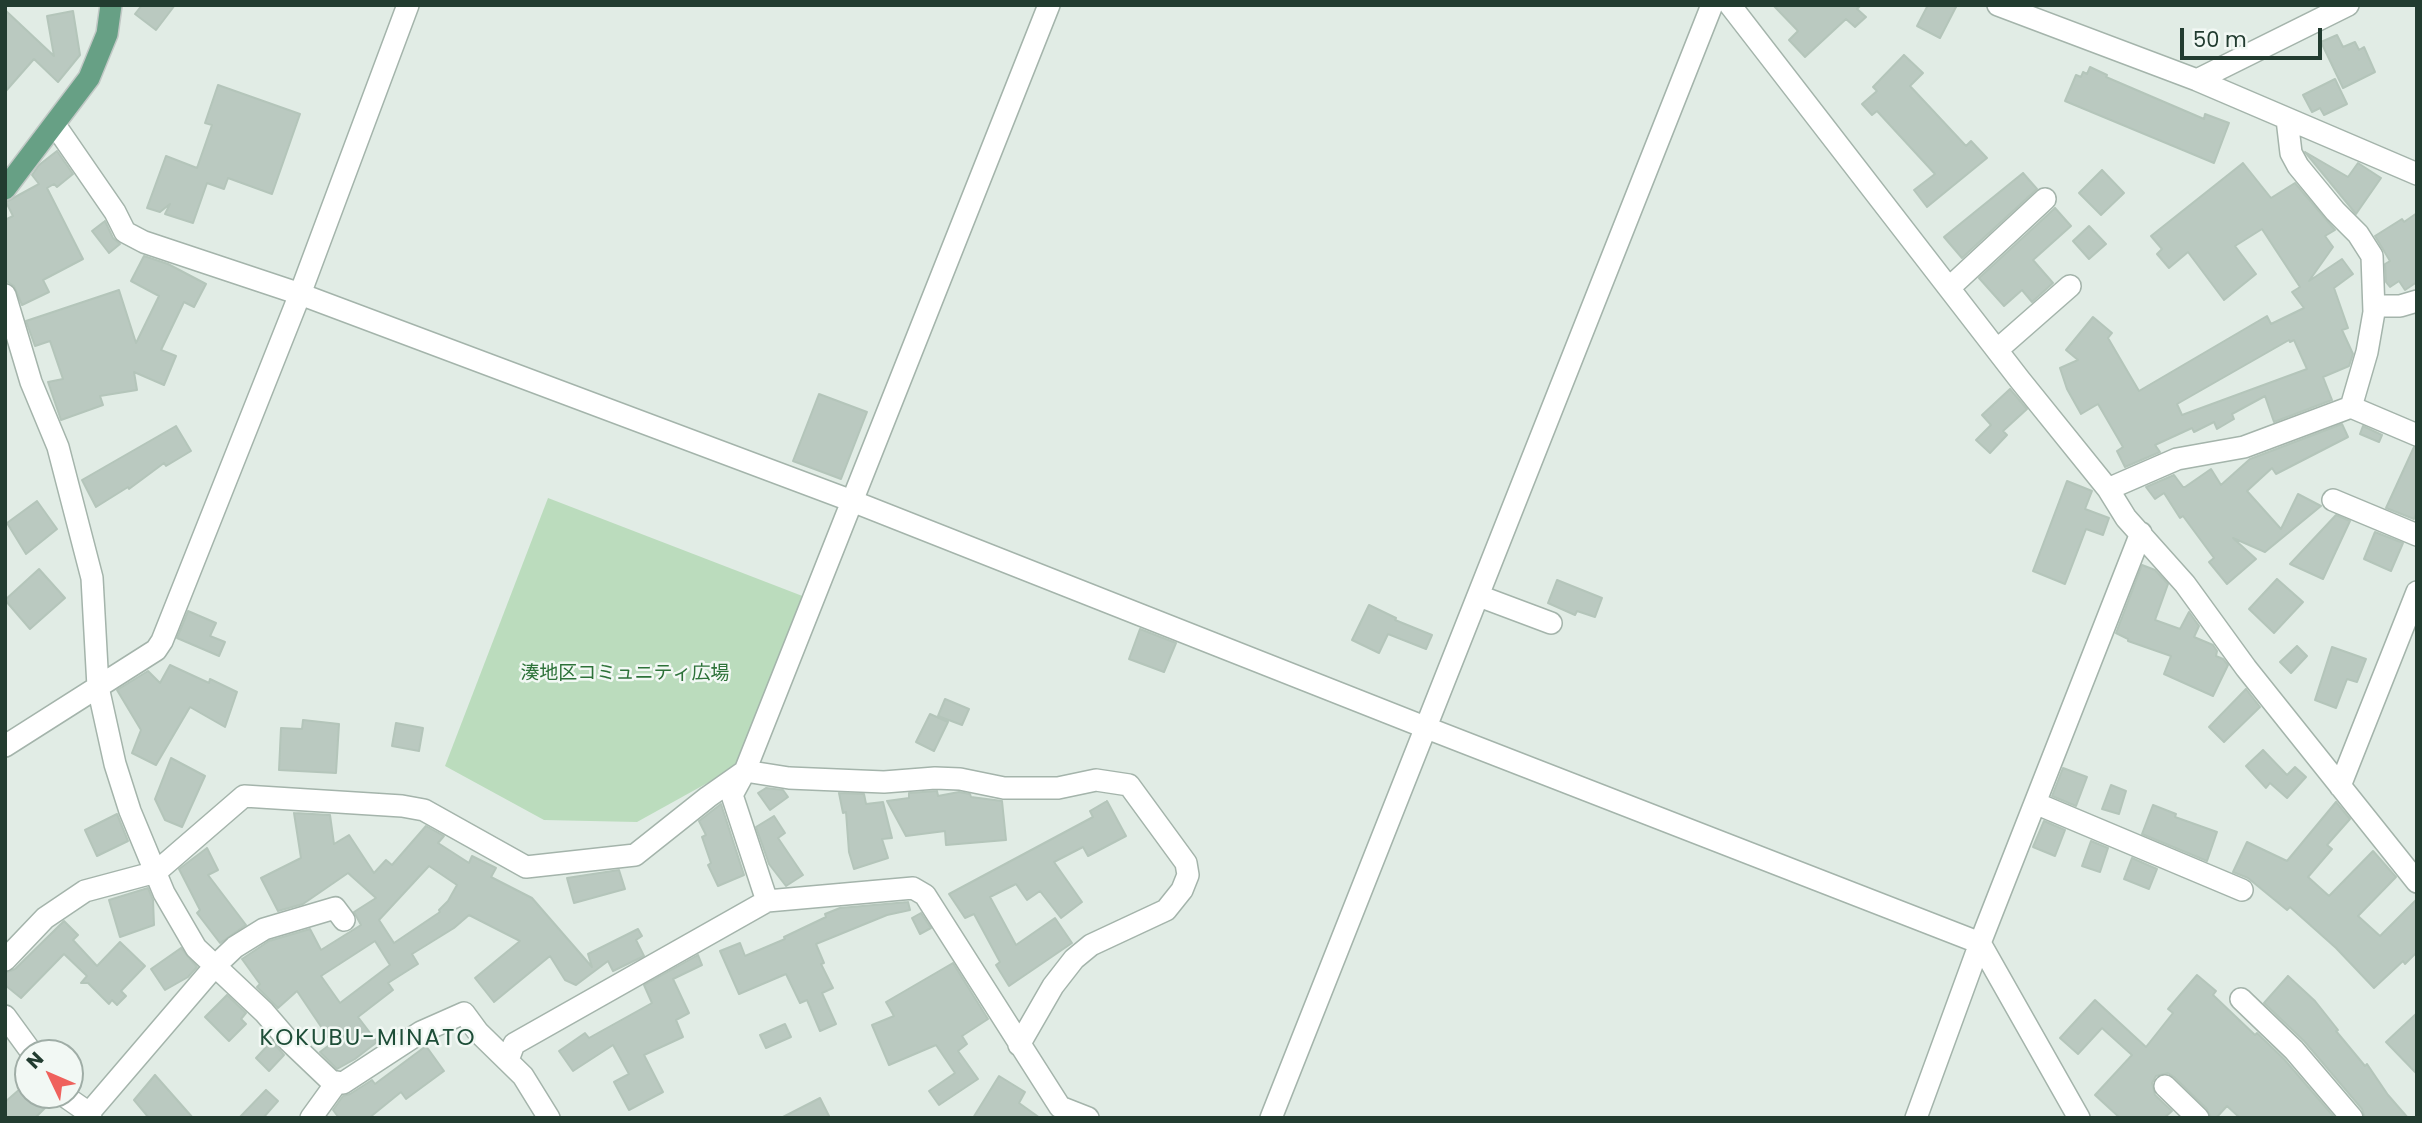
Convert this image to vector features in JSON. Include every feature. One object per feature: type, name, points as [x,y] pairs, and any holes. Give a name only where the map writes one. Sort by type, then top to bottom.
[{"type":"main road","points":[[5,189],[89,78],[107,34],[111,5]]},
{"type":"street","points":[[5,746],[156,650],[162,640],[300,294],[408,5]]},
{"type":"street","points":[[766,901],[732,795],[746,771],[1049,5]]},
{"type":"street","points":[[1271,1118],[1712,5]]},
{"type":"street","points":[[1730,5],[2108,489],[2126,518],[2185,584],[2246,668],[2417,882]]},
{"type":"street","points":[[1998,5],[2197,80],[2417,174]]},
{"type":"street","points":[[2197,80],[2348,5]]},
{"type":"street","points":[[2287,119],[2291,153],[2298,166],[2369,249],[2374,265],[2374,306],[2367,352],[2351,407]]},
{"type":"street","points":[[55,125],[115,212],[125,232],[174,252],[300,294],[852,501],[1980,943],[2079,1118]]},
{"type":"street","points":[[1949,288],[2045,199]]},
{"type":"street","points":[[1997,350],[2070,286]]},
{"type":"street","points":[[5,295],[31,382],[58,447],[92,579],[98,687],[115,764],[130,811],[164,893],[196,948],[264,1012],[332,1082],[343,1083],[421,1032],[464,1013],[478,1032],[523,1076],[549,1118]]},
{"type":"street","points":[[2374,306],[2400,306],[2417,302]]},
{"type":"street","points":[[2108,489],[2177,459],[2244,447],[2351,407],[2417,435]]},
{"type":"street","points":[[2333,500],[2417,535]]},
{"type":"street","points":[[1916,1118],[1980,943],[2141,533]]},
{"type":"street","points":[[2340,786],[2408,638],[2417,592]]},
{"type":"street","points":[[1479,596],[1551,623]]},
{"type":"street","points":[[5,960],[46,918],[85,891],[156,872],[244,796],[402,806],[424,810],[526,867],[635,855],[708,797],[746,771],[789,778],[884,782],[960,779],[1003,788],[1058,788],[1096,780],[1129,785],[1186,863],[1188,875],[1166,910],[1091,945],[1074,959],[1053,986],[1019,1045]]},
{"type":"street","points":[[2035,803],[2242,890]]},
{"type":"street","points":[[508,1060],[514,1044],[766,901],[913,888],[925,895],[1060,1107],[1088,1118]]},
{"type":"street","points":[[90,1115],[215,966],[235,947],[264,929],[335,908],[344,920]]},
{"type":"street","points":[[2241,999],[2294,1050],[2352,1118]]},
{"type":"street","points":[[5,1016],[22,1039]]},
{"type":"street","points":[[311,1118],[337,1082]]},
{"type":"street","points":[[2165,1086],[2197,1118]]},
{"type":"green space","name":"湊地区コミュニティ広場","points":[[548,498],[805,597],[738,766],[637,822],[544,820],[445,766]]},
{"type":"building","points":[[142,5],[175,5],[156,30],[135,14]]},
{"type":"building","points":[[1773,5],[1861,5],[1857,9],[1866,17],[1855,27],[1846,19],[1805,57],[1789,40],[1798,31]]},
{"type":"building","points":[[1928,5],[1957,5],[1940,38],[1917,26]]},
{"type":"building","points":[[5,10],[54,56],[47,16],[73,11],[80,55],[58,82],[34,59],[5,92]]},
{"type":"building","points":[[2337,35],[2343,47],[2355,42],[2359,50],[2364,47],[2375,72],[2343,88],[2321,42]]},
{"type":"building","points":[[1904,55],[1923,73],[1910,86],[1966,146],[1971,141],[1987,158],[1927,207],[1914,190],[1935,174],[1877,111],[1872,115],[1862,104],[1877,91],[1873,87]]},
{"type":"building","points":[[2090,67],[2107,75],[2106,77],[2204,119],[2205,114],[2229,123],[2214,163],[2065,101],[2076,75],[2081,77],[2083,72],[2087,74]]},
{"type":"building","points":[[2335,79],[2347,104],[2324,115],[2320,108],[2312,112],[2303,95]]},
{"type":"building","points":[[218,85],[300,114],[272,194],[228,178],[224,189],[207,183],[193,223],[165,214],[170,204],[160,212],[147,208],[166,156],[197,168],[212,125],[205,123]]},
{"type":"building","points":[[57,151],[73,174],[57,187],[54,184],[47,188],[83,259],[43,280],[49,292],[22,305],[14,286],[5,280],[5,220],[13,216],[6,202],[39,184],[32,175],[39,165]]},
{"type":"building","points":[[2305,152],[2348,177],[2358,163],[2381,178],[2356,214]]},
{"type":"building","points":[[2243,163],[2271,198],[2295,183],[2335,230],[2325,236],[2333,247],[2309,281],[2342,259],[2353,274],[2334,288],[2348,328],[2342,330],[2353,354],[2349,366],[2323,377],[2332,400],[2274,422],[2265,396],[2232,414],[2234,419],[2217,429],[2214,422],[2194,432],[2192,428],[2155,445],[2160,452],[2125,467],[2117,451],[2123,447],[2098,404],[2081,414],[2067,389],[2060,368],[2078,360],[2066,350],[2093,317],[2112,333],[2108,338],[2139,391],[2267,316],[2271,324],[2304,308],[2292,292],[2300,287],[2262,229],[2235,246],[2256,274],[2224,300],[2188,252],[2169,268],[2157,254],[2162,249],[2151,236]],"holes":[[[2289,340],[2294,340],[2307,369],[2182,415],[2177,404]]]},
{"type":"building","points":[[2102,170],[2124,193],[2101,215],[2079,193]]},
{"type":"building","points":[[2023,173],[2037,189],[1962,258],[1944,237]]},
{"type":"building","points":[[2055,208],[2071,226],[2033,260],[2053,283],[2032,302],[2022,290],[2004,306],[1979,278]]},
{"type":"building","points":[[2417,213],[2417,282],[2405,290],[2399,281],[2390,287],[2386,282],[2385,264],[2390,261],[2375,236]]},
{"type":"building","points":[[105,221],[113,238],[120,244],[109,253],[92,231]]},
{"type":"building","points":[[2089,226],[2106,244],[2089,259],[2073,241]]},
{"type":"building","points":[[144,256],[168,264],[206,284],[194,307],[184,302],[161,350],[176,356],[164,385],[134,372],[137,390],[100,396],[103,405],[61,420],[48,382],[63,379],[50,341],[35,346],[26,321],[119,290],[136,343],[159,296],[131,281]]},
{"type":"building","points":[[2010,389],[2027,409],[2003,431],[2007,435],[1990,453],[1976,440],[1991,425],[1982,415]]},
{"type":"building","points":[[819,394],[867,412],[841,479],[793,461]]},
{"type":"building","points":[[2342,424],[2348,437],[2276,474],[2272,468],[2247,491],[2281,529],[2298,494],[2321,506],[2265,552],[2233,538],[2256,559],[2227,584],[2209,562],[2214,558],[2183,516],[2180,518],[2164,493],[2155,499],[2146,487],[2174,475],[2185,487],[2211,469],[2221,485],[2250,459]]},
{"type":"building","points":[[176,426],[191,451],[166,466],[164,463],[129,489],[128,487],[96,507],[82,480]]},
{"type":"building","points":[[2363,426],[2382,435],[2379,442],[2360,434]]},
{"type":"building","points":[[2414,447],[2417,448],[2417,511],[2414,519],[2386,508]]},
{"type":"building","points":[[2067,481],[2092,491],[2085,509],[2109,518],[2103,535],[2086,529],[2065,584],[2033,571]]},
{"type":"building","points":[[37,501],[57,529],[26,554],[7,523]]},
{"type":"building","points":[[2336,515],[2350,521],[2323,579],[2290,564]]},
{"type":"building","points":[[2375,532],[2403,543],[2391,571],[2364,559]]},
{"type":"building","points":[[2142,565],[2155,570],[2168,584],[2155,620],[2180,629],[2189,612],[2199,626],[2194,637],[2213,645],[2217,651],[2216,656],[2228,665],[2213,696],[2164,674],[2171,656],[2128,641],[2116,633]]},
{"type":"building","points":[[39,569],[65,598],[30,629],[5,600]]},
{"type":"building","points":[[2277,579],[2303,602],[2274,633],[2249,609]]},
{"type":"building","points":[[1557,580],[1602,598],[1595,617],[1577,611],[1575,615],[1548,603]]},
{"type":"building","points":[[1369,605],[1396,618],[1395,620],[1432,635],[1426,649],[1388,634],[1379,653],[1352,640]]},
{"type":"building","points":[[188,611],[216,623],[210,636],[225,642],[219,656],[177,638]]},
{"type":"building","points":[[1140,629],[1176,643],[1164,672],[1129,659]]},
{"type":"building","points":[[2297,646],[2307,656],[2291,673],[2280,662]]},
{"type":"building","points":[[2332,647],[2366,659],[2357,682],[2347,679],[2336,708],[2315,700]]},
{"type":"building","points":[[170,665],[209,683],[210,679],[237,692],[225,727],[190,707],[156,765],[132,753],[141,730],[117,690],[148,671],[160,683]]},
{"type":"building","points":[[2246,689],[2260,707],[2224,742],[2209,727]]},
{"type":"building","points":[[945,699],[969,709],[962,725],[938,716]]},
{"type":"building","points":[[930,714],[948,722],[934,751],[916,742]]},
{"type":"building","points":[[303,720],[339,724],[336,773],[279,770],[281,728],[302,729]]},
{"type":"building","points":[[396,723],[423,728],[419,751],[392,746]]},
{"type":"building","points":[[2263,750],[2287,775],[2295,767],[2306,777],[2287,798],[2270,783],[2266,788],[2246,766]]},
{"type":"building","points":[[171,758],[205,776],[182,827],[165,820],[155,799]]},
{"type":"building","points":[[2063,768],[2087,777],[2076,806],[2052,796]]},
{"type":"building","points":[[2111,785],[2126,791],[2119,814],[2102,809]]},
{"type":"building","points":[[766,788],[783,790],[788,797],[770,810],[758,793]]},
{"type":"building","points":[[937,791],[938,796],[959,792],[970,794],[971,797],[1002,801],[1006,840],[946,845],[945,831],[906,836],[887,801],[909,798],[909,793]]},
{"type":"building","points":[[839,793],[864,794],[866,804],[883,802],[892,838],[882,839],[888,858],[854,869],[849,852],[846,812],[843,813]]},
{"type":"building","points":[[1107,801],[1126,836],[1088,856],[1083,847],[1054,862],[1082,902],[1061,918],[1040,891],[1027,900],[1016,884],[990,897],[1016,945],[1055,918],[1072,943],[1009,986],[996,965],[1000,962],[974,914],[965,918],[949,894],[1093,817],[1090,811]]},
{"type":"building","points":[[2336,802],[2350,819],[2327,845],[2332,849],[2308,877],[2329,896],[2373,851],[2396,877],[2358,916],[2380,936],[2417,899],[2417,952],[2374,988],[2336,948],[2290,907],[2287,910],[2248,878],[2233,872],[2247,842],[2287,861]]},
{"type":"building","points":[[721,804],[744,875],[718,886],[708,865],[711,863],[702,837],[706,835],[699,821]]},
{"type":"building","points":[[2153,805],[2176,814],[2175,817],[2217,832],[2207,861],[2142,834]]},
{"type":"building","points":[[294,813],[330,815],[334,844],[349,835],[374,873],[386,860],[392,865],[426,826],[444,836],[438,843],[469,863],[472,856],[496,868],[491,877],[532,898],[592,967],[588,954],[638,929],[642,936],[636,940],[644,956],[613,971],[608,961],[576,985],[565,980],[550,956],[494,1002],[475,978],[520,941],[469,915],[454,928],[412,954],[418,964],[388,983],[393,990],[358,1017],[377,1042],[337,1069],[320,1052],[332,1043],[297,991],[278,1008],[257,987],[260,984],[242,959],[269,941],[310,929],[321,950],[361,925],[354,912],[376,898],[348,873],[303,904],[278,911],[261,878],[301,858]],"holes":[[[429,866],[457,885],[440,912],[394,943],[379,920]],[[375,941],[390,965],[340,1003],[321,976]]]},
{"type":"building","points":[[117,814],[128,841],[97,856],[85,830]]},
{"type":"building","points":[[774,816],[785,833],[778,838],[803,875],[786,886],[769,864],[756,827]]},
{"type":"building","points":[[2044,821],[2065,830],[2055,856],[2033,847]]},
{"type":"building","points":[[2091,841],[2108,848],[2100,872],[2082,866]]},
{"type":"building","points":[[207,848],[218,870],[208,875],[246,925],[220,943],[197,913],[200,910],[179,869]]},
{"type":"building","points":[[2132,858],[2157,869],[2149,889],[2124,879]]},
{"type":"building","points":[[619,870],[625,889],[574,903],[567,878]]},
{"type":"building","points":[[148,888],[153,900],[154,925],[120,937],[109,900]]},
{"type":"building","points":[[908,902],[910,910],[887,915],[816,944],[824,963],[821,964],[833,988],[822,993],[836,1024],[820,1031],[807,1000],[800,1003],[786,974],[739,994],[720,951],[740,943],[745,956],[785,939],[784,937],[840,908]]},
{"type":"building","points":[[921,913],[931,928],[920,934],[912,918]]},
{"type":"building","points":[[64,921],[78,935],[73,940],[97,966],[120,942],[145,966],[121,991],[126,996],[117,1005],[112,1000],[109,1004],[88,983],[81,983],[87,976],[64,954],[21,998],[5,985],[5,973],[15,969]]},
{"type":"building","points":[[181,948],[197,967],[188,977],[165,990],[151,969]]},
{"type":"building","points":[[698,955],[702,965],[673,979],[689,1013],[676,1020],[683,1037],[644,1055],[663,1092],[629,1110],[614,1082],[629,1074],[613,1045],[573,1071],[559,1051],[585,1033],[589,1038],[652,1003],[644,985]]},
{"type":"building","points":[[953,963],[988,1019],[962,1036],[967,1044],[958,1051],[978,1079],[939,1105],[929,1091],[955,1073],[936,1045],[889,1065],[872,1025],[894,1016],[886,1002]]},
{"type":"building","points":[[2197,975],[2216,991],[2213,995],[2284,1059],[2335,1118],[2240,1118],[2227,1106],[2216,1118],[2211,1118],[2207,1109],[2168,1073],[2156,1076],[2152,1083],[2155,1095],[2172,1111],[2164,1118],[2120,1118],[2095,1095],[2132,1055],[2102,1028],[2078,1054],[2060,1038],[2095,1000],[2146,1047],[2173,1013],[2168,1009]]},
{"type":"building","points":[[2288,976],[2315,1001],[2338,1030],[2336,1031],[2365,1066],[2367,1064],[2408,1118],[2365,1118],[2362,1109],[2304,1041],[2264,1003]]},
{"type":"building","points":[[227,995],[246,1013],[241,1019],[246,1024],[229,1041],[205,1017]]},
{"type":"building","points":[[2417,1013],[2417,1074],[2386,1042]]},
{"type":"building","points":[[785,1024],[791,1037],[766,1048],[760,1035]]},
{"type":"building","points":[[272,1041],[284,1055],[269,1071],[256,1058]]},
{"type":"building","points":[[426,1046],[444,1071],[406,1099],[401,1092],[369,1118],[339,1118],[333,1110],[343,1096],[372,1080],[375,1084]]},
{"type":"building","points":[[155,1075],[193,1118],[149,1118],[134,1100]]},
{"type":"building","points":[[999,1076],[1025,1092],[1019,1103],[1040,1118],[973,1118]]},
{"type":"building","points":[[266,1090],[278,1101],[263,1118],[239,1118]]},
{"type":"building","points":[[14,1094],[14,1109],[44,1109],[35,1118],[5,1118],[5,1102]]},
{"type":"building","points":[[820,1098],[830,1118],[781,1118]]},
{"type":"district","name":"KOKUBU-MINATO","points":[[368,1039]]}]
